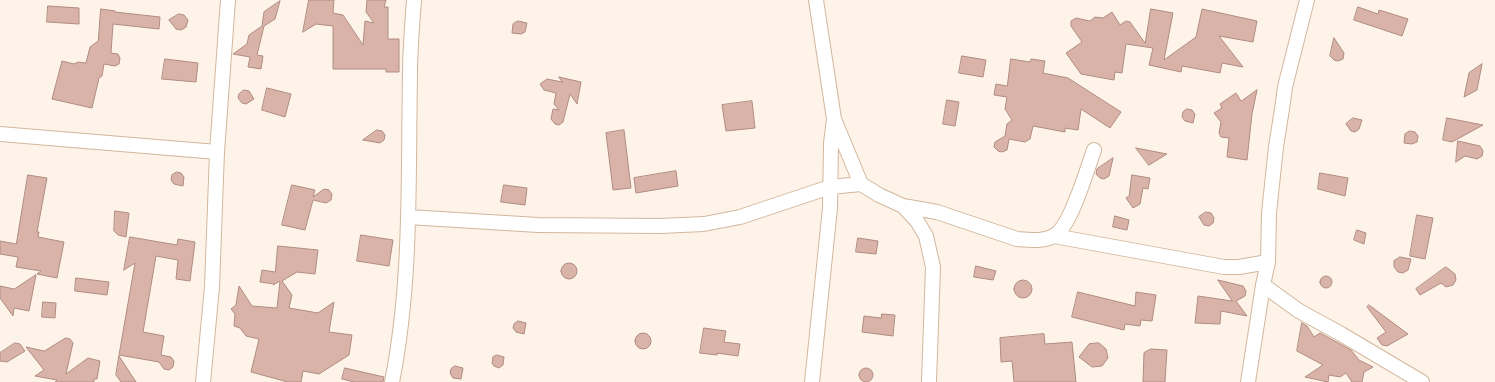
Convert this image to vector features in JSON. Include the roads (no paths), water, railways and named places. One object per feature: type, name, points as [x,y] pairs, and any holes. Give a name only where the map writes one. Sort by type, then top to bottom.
[{"type":"street","points":[[203,382],[212,287],[216,152],[228,0]]},
{"type":"street","points":[[392,382],[402,319],[408,217],[410,74],[414,0]]},
{"type":"street","points":[[816,0],[834,119],[861,184],[879,195],[903,206],[937,212],[1017,239],[1045,239],[1060,232],[1073,208],[1094,150]]},
{"type":"street","points":[[1248,382],[1268,262],[1269,213],[1285,87],[1307,0]]},
{"type":"street","points":[[812,382],[829,227],[830,143],[834,119]]},
{"type":"street","points":[[0,134],[216,152]]},
{"type":"street","points":[[408,217],[538,225],[660,226],[704,224],[740,218],[830,187],[861,184]]},
{"type":"street","points":[[903,206],[926,236],[933,267],[929,382]]},
{"type":"street","points":[[1054,236],[1224,267],[1239,267],[1268,262]]},
{"type":"street","points":[[1263,285],[1299,311],[1422,382]]}]
